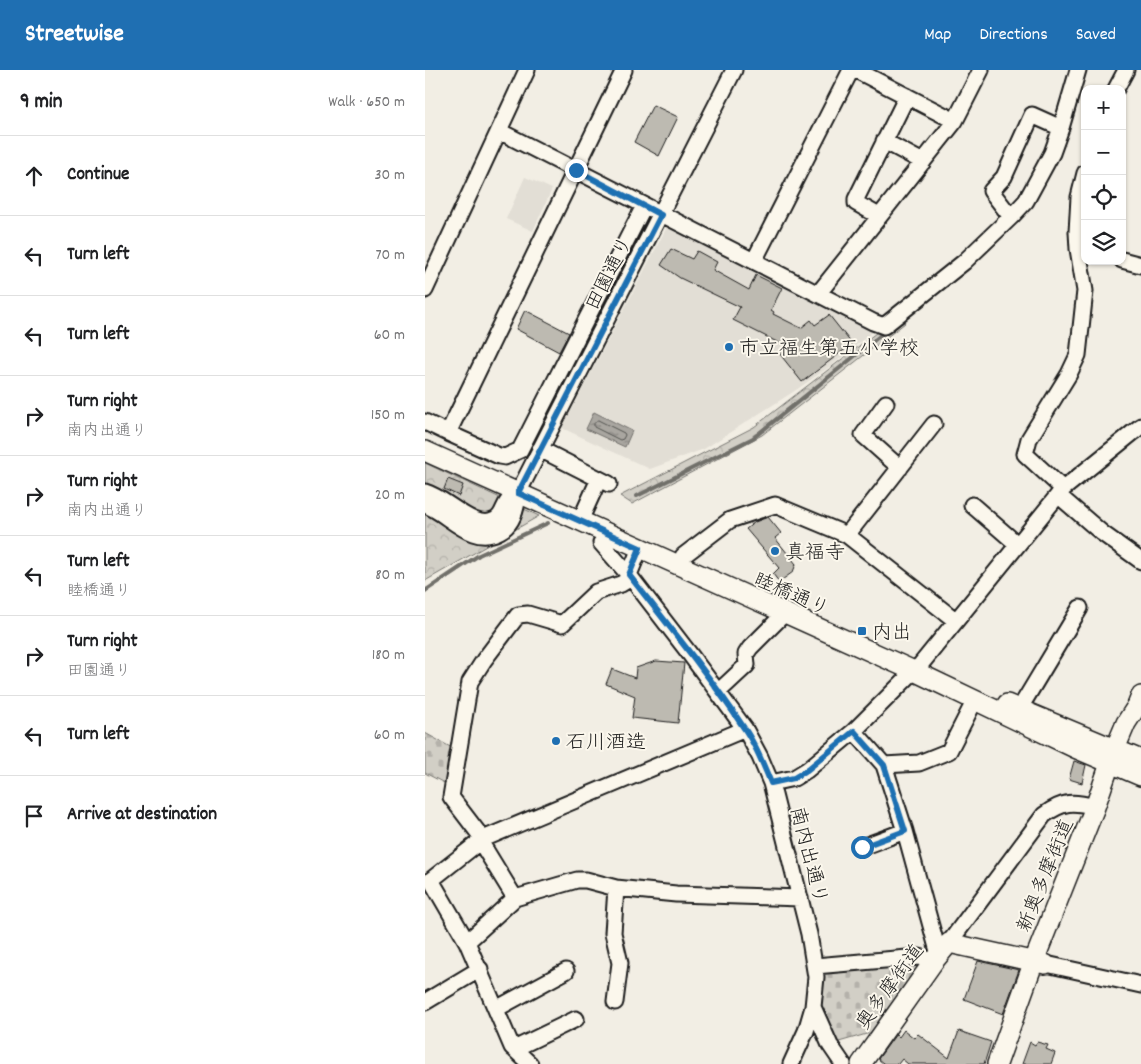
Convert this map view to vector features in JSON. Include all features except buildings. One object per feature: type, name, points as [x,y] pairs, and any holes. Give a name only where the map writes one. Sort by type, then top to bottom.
[{"type":"main road","name":"睦橋通り","points":[[425,440],[640,548],[784,614],[917,668],[975,700],[1017,714]]},
{"type":"main road","name":"睦橋通り","points":[[425,451],[584,512],[683,556],[917,668],[1017,714],[1123,759],[1141,776]]},
{"type":"main road","name":"新奥多摩街道","points":[[997,1064],[1123,759],[1126,723],[1139,701]]},
{"type":"main road","name":"新奥多摩街道","points":[[1010,1064],[1040,963],[1095,807],[1123,759]]},
{"type":"main road","name":"奥多摩街道","points":[[861,1064],[941,953],[1040,963]]},
{"type":"street","points":[[425,290],[527,70]]},
{"type":"street","points":[[448,433],[624,70]]},
{"type":"street","name":"田園通り","points":[[520,489],[734,70]]},
{"type":"street","points":[[754,261],[851,70]]},
{"type":"street","points":[[856,70],[955,121]]},
{"type":"street","points":[[818,294],[955,121],[981,70]]},
{"type":"street","points":[[499,131],[661,215],[883,326],[963,262],[1027,201],[1052,153],[1077,70]]},
{"type":"street","points":[[1118,85],[1126,70]]},
{"type":"street","points":[[879,216],[856,203],[856,199],[907,96]]},
{"type":"street","points":[[1011,217],[991,191],[1004,177],[1032,114],[1061,128]]},
{"type":"street","points":[[884,141],[923,162]]},
{"type":"street","points":[[1081,250],[1077,232],[1079,197],[1084,175]]},
{"type":"street","points":[[425,422],[499,456],[505,457],[520,450],[644,206]]},
{"type":"street","points":[[1126,261],[1141,265]]},
{"type":"street","points":[[1082,265],[1085,292],[1078,355],[1069,374],[1029,439],[1025,454],[1102,533],[1141,561]]},
{"type":"street","points":[[886,403],[863,436],[900,468]]},
{"type":"street","points":[[847,535],[934,424]]},
{"type":"street","points":[[771,783],[794,778],[807,770],[854,731],[917,668],[1061,492],[1141,426]]},
{"type":"street","points":[[539,450],[604,481],[584,512]]},
{"type":"street","points":[[425,492],[441,499],[482,524],[499,518],[508,501],[520,489]]},
{"type":"street","points":[[425,505],[473,534],[490,535],[502,530],[509,523],[517,506],[520,489]]},
{"type":"street","points":[[683,556],[729,520],[775,505],[847,535],[955,620]]},
{"type":"street","points":[[972,505],[1017,544]]},
{"type":"street","name":"南内出通り","points":[[601,543],[629,575],[719,692],[745,729],[771,783],[813,950],[815,966],[813,1007],[806,1031],[791,1064]]},
{"type":"street","points":[[515,898],[481,840],[451,797],[470,682],[518,615],[528,614],[562,624],[596,592],[626,581],[640,548]]},
{"type":"street","points":[[1017,714],[1080,608]]},
{"type":"street","points":[[719,692],[747,665],[746,654],[750,648],[784,614]]},
{"type":"street","points":[[884,765],[919,763],[949,751],[975,700]]},
{"type":"street","points":[[530,1064],[514,1049],[467,942],[428,880],[481,840],[745,729]]},
{"type":"street","points":[[854,731],[884,765],[941,953]]},
{"type":"street","points":[[815,966],[919,957],[941,953],[1045,815],[1057,806],[1079,803],[1095,807]]},
{"type":"street","points":[[862,847],[905,831]]},
{"type":"street","points":[[467,942],[515,898],[577,880],[586,880],[616,888],[676,894],[800,898]]},
{"type":"street","points":[[615,1002],[619,963],[613,933],[616,888]]},
{"type":"street","points":[[1040,963],[1141,985]]},
{"type":"street","points":[[425,1002],[480,969]]},
{"type":"street","points":[[496,1010],[566,971]]},
{"type":"street","points":[[813,1007],[830,1045],[843,1064]]},
{"type":"street","points":[[514,1049],[575,1019]]},
{"type":"shaded area","points":[[525,177],[552,189],[533,231],[506,219]]},
{"type":"shaded area","name":"市立福生第五小学校","points":[[669,223],[876,329],[832,365],[704,449],[650,469],[562,428]]},
{"type":"green space","points":[[898,316],[905,323],[762,435],[632,504],[620,496],[754,427]]},
{"type":"green space","points":[[425,463],[539,516],[425,581]]},
{"type":"green space","points":[[425,733],[454,749],[448,785],[425,773]]},
{"type":"green space","points":[[922,961],[870,1033],[832,1044],[816,1004],[818,969]]},
{"type":"water","points":[[594,412],[632,431],[625,447],[586,429]]},
{"type":"waterway","points":[[637,496],[753,438],[887,330]]},
{"type":"waterway","points":[[425,591],[479,555],[548,523]]},
{"type":"place","name":"市立福生第五小学校","points":[[729,347]]},
{"type":"place","name":"真福寺","points":[[775,551]]},
{"type":"place","name":"内出","points":[[862,631]]},
{"type":"place","name":"石川酒造","points":[[556,741]]},
{"type":"route","points":[[576,170],[661,215],[518,493],[640,548],[629,575],[745,729],[771,783],[794,778],[807,770],[854,731],[884,765],[905,831],[862,847]]}]
